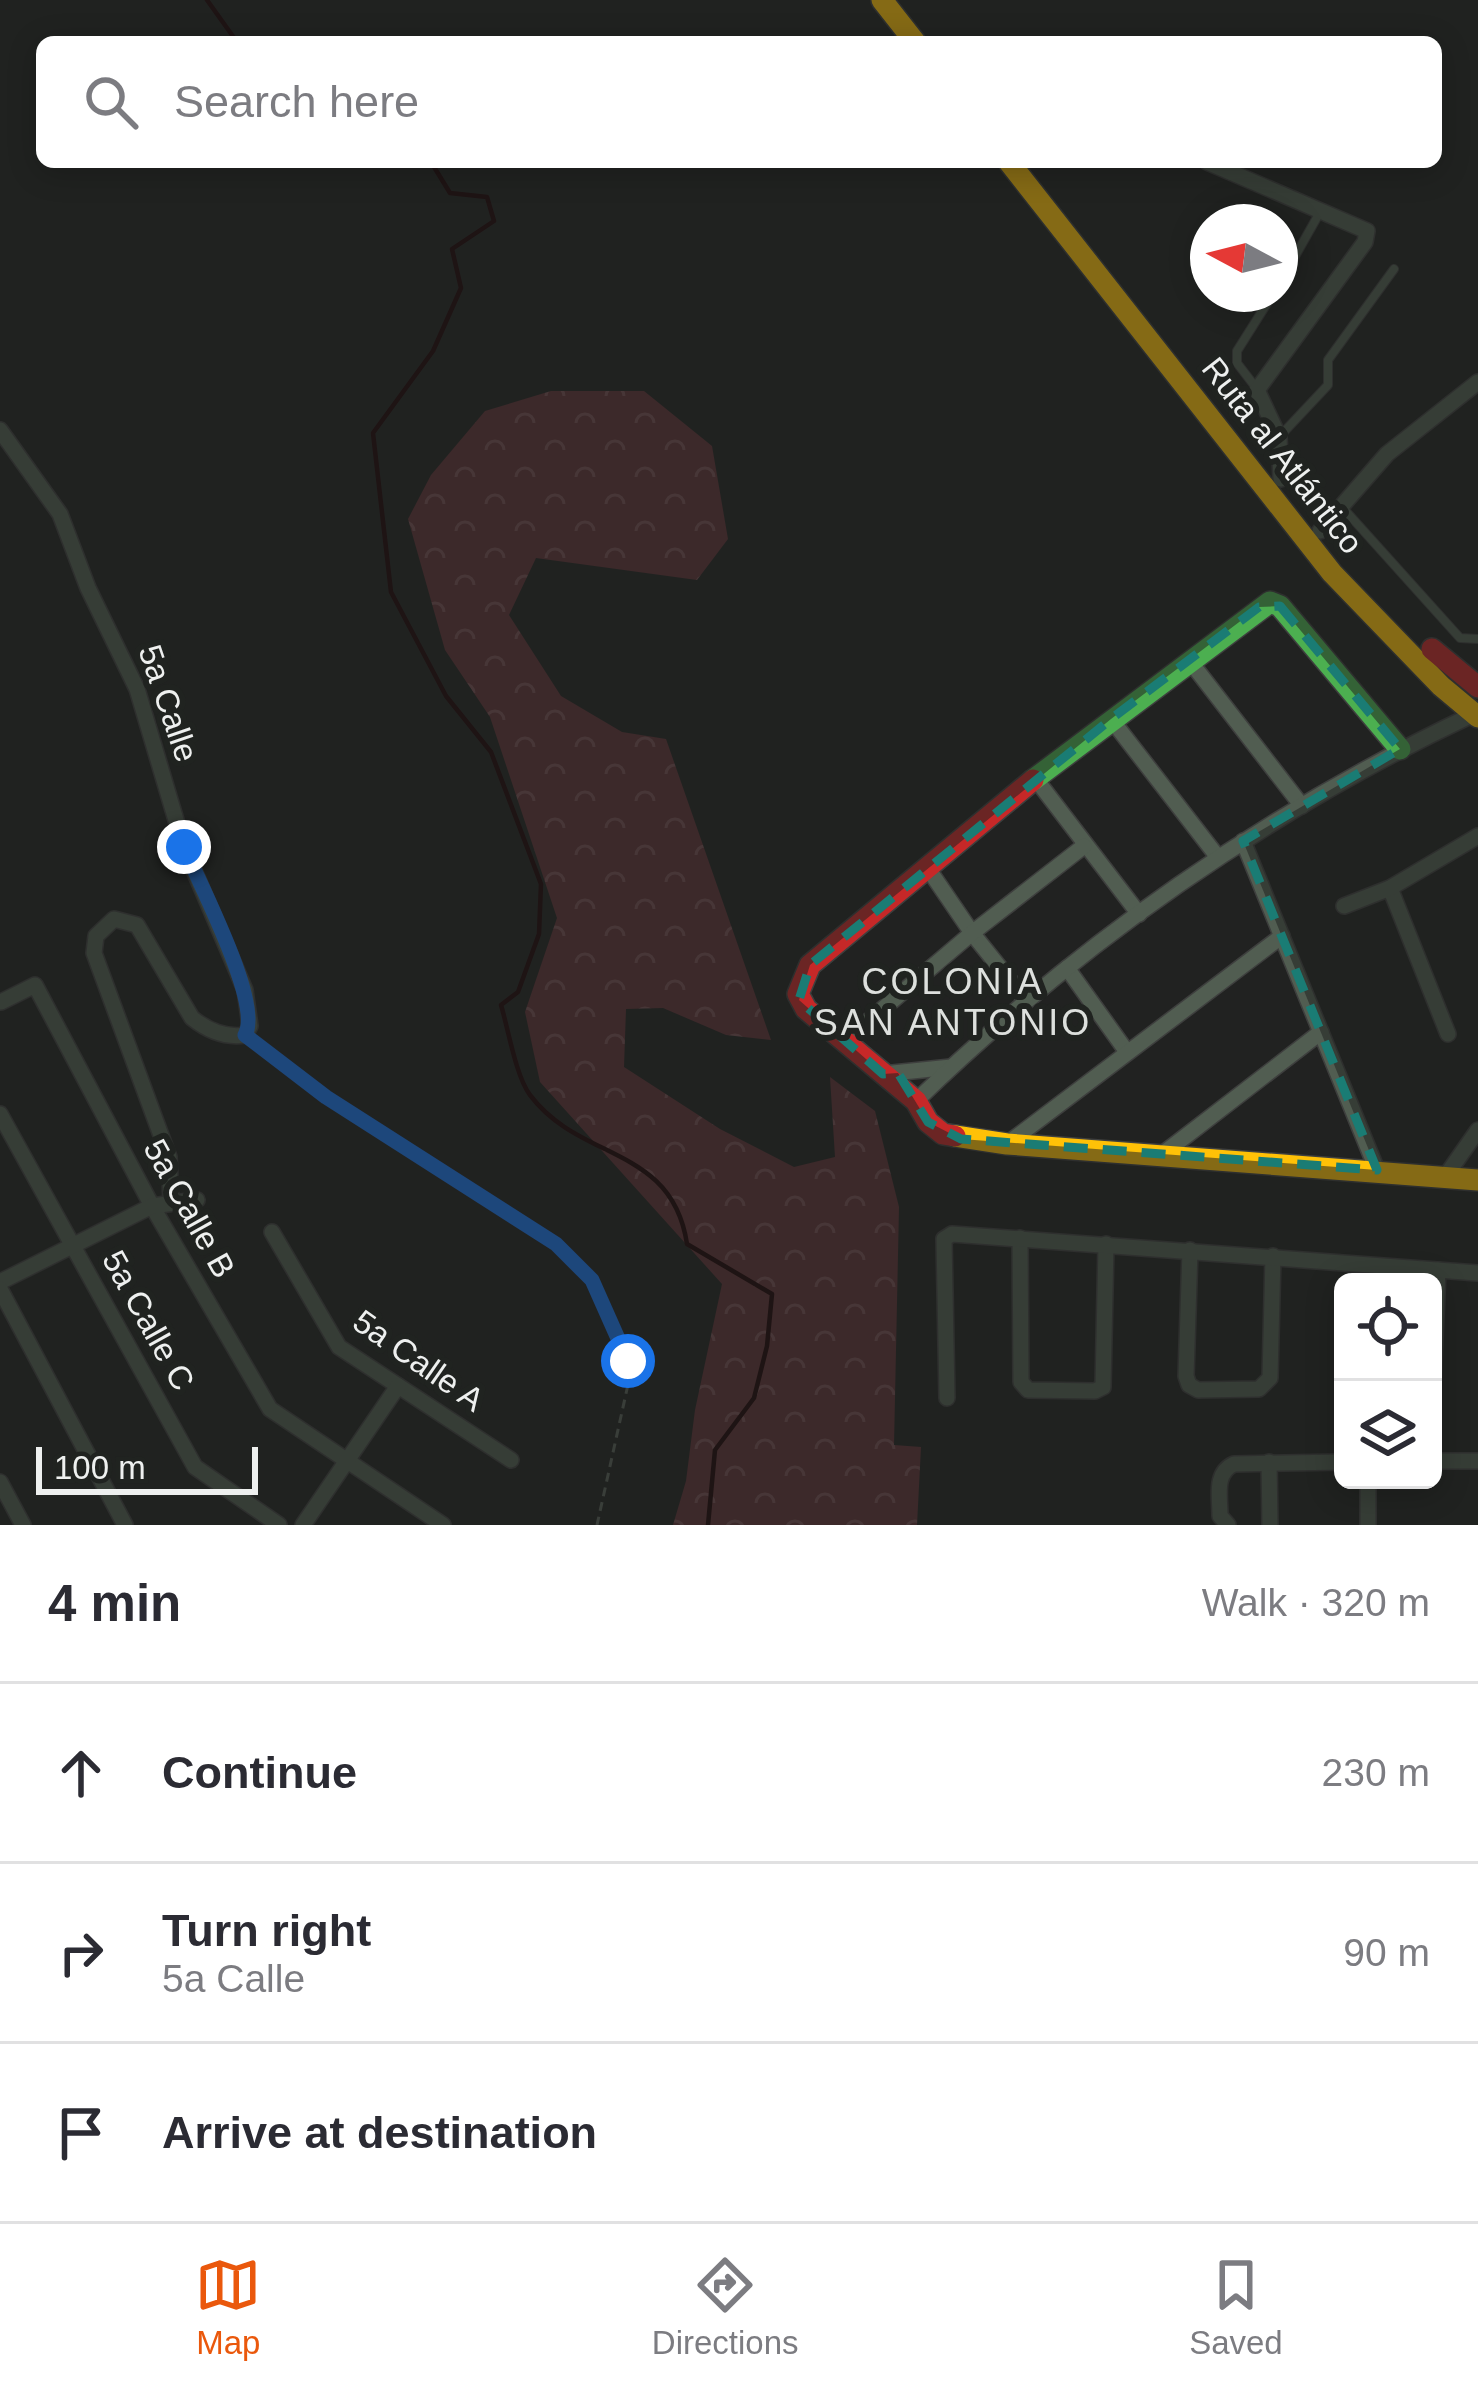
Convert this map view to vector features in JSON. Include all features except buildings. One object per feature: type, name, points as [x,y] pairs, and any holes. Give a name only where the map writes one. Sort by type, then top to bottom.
[{"type":"main road","points":[[882,0],[910,36]]},
{"type":"main road","points":[[905,0],[933,36]]},
{"type":"main road","name":"Ruta al Atlántico","points":[[1014,168],[1332,573],[1476,716]]},
{"type":"main road","name":"Ruta al Atlántico","points":[[1036,168],[1320,531],[1389,608],[1456,673],[1478,687]]},
{"type":"main road","points":[[1400,749],[1280,607],[1270,602],[1111,719],[927,867],[803,974],[800,1000],[916,1101],[928,1122],[944,1134],[1007,1144],[1478,1180]]},
{"type":"street","points":[[1221,168],[1367,231],[1365,242],[1258,390],[1279,437],[1282,478]]},
{"type":"street","points":[[1320,531],[1387,454],[1478,382]]},
{"type":"street","name":"5a Calle","points":[[0,430],[61,514],[88,588],[137,689],[184,847],[245,990],[250,1025],[245,1035]]},
{"type":"street","points":[[1189,660],[1302,806]]},
{"type":"street","points":[[916,1101],[1025,999],[1217,856],[1400,749],[1476,716]]},
{"type":"street","points":[[1111,719],[1217,856]]},
{"type":"street","points":[[1035,778],[1139,914]]},
{"type":"street","points":[[1344,906],[1390,888],[1478,836]]},
{"type":"street","points":[[1244,841],[1377,1170]]},
{"type":"street","points":[[845,1041],[1084,845]]},
{"type":"street","points":[[927,867],[972,934],[1025,999]]},
{"type":"street","points":[[1390,888],[1448,1034]]},
{"type":"street","points":[[171,1202],[169,1157],[94,953],[96,936],[114,919],[137,925],[192,1018],[206,1028],[235,1037],[245,1035]]},
{"type":"street","points":[[1007,1144],[1282,937]]},
{"type":"street","points":[[1067,968],[1127,1052]]},
{"type":"street","name":"5a Calle B","points":[[1,1002],[35,985],[152,1206],[270,1409],[443,1525]]},
{"type":"street","points":[[1160,1156],[1321,1032]]},
{"type":"street","points":[[883,1074],[951,1067]]},
{"type":"street","name":"5a Calle C","points":[[0,1114],[195,1467],[279,1525]]},
{"type":"street","points":[[1445,1177],[1478,1130]]},
{"type":"street","points":[[125,1525],[0,1286],[152,1206],[197,1200]]},
{"type":"street","name":"5a Calle A","points":[[272,1232],[333,1341],[511,1460]]},
{"type":"street","points":[[947,1398],[944,1239],[952,1234],[1273,1256],[1357,1273]]},
{"type":"street","points":[[1020,1238],[1021,1382],[1028,1390],[1095,1391],[1103,1387],[1106,1244]]},
{"type":"street","points":[[1190,1250],[1186,1376],[1198,1390],[1267,1386],[1273,1256]]},
{"type":"street","points":[[1433,1381],[1438,1270]]},
{"type":"street","points":[[1381,1273],[1478,1273]]},
{"type":"street","points":[[303,1525],[398,1386]]},
{"type":"street","points":[[1442,1461],[1478,1461]]},
{"type":"street","points":[[1227,1524],[1220,1516],[1220,1474],[1226,1468],[1268,1462],[1334,1462]]},
{"type":"street","points":[[1268,1462],[1270,1525]]},
{"type":"street","points":[[0,1482],[23,1525]]},
{"type":"street","points":[[1368,1489],[1368,1525]]},
{"type":"lane","points":[[1298,251],[1320,212]]},
{"type":"lane","points":[[1279,437],[1328,386],[1328,360],[1394,268]]},
{"type":"lane","points":[[1258,390],[1237,364],[1237,351],[1262,312]]},
{"type":"lane","points":[[1341,508],[1356,519],[1460,638],[1478,639]]},
{"type":"path","points":[[245,1035],[326,1097],[556,1244],[592,1280],[628,1361],[629,1379],[597,1525]]},
{"type":"highlighted area","points":[[1280,606],[1400,749],[1243,841],[1377,1170],[961,1139],[928,1122],[898,1073],[883,1074],[799,1000],[810,965],[1111,719],[1259,607]]},
{"type":"green space","points":[[551,391],[644,391],[712,446],[728,539],[697,580],[536,558],[509,615],[561,696],[622,732],[666,739],[771,1040],[726,1035],[663,1008],[626,1009],[624,1067],[720,1129],[794,1167],[835,1157],[830,1077],[875,1111],[899,1207],[894,1445],[921,1447],[917,1525],[673,1525],[686,1481],[695,1410],[722,1284],[540,1082],[525,1012],[557,918],[490,717],[445,650],[408,519],[431,475],[485,411]]},
{"type":"waterway","points":[[207,0],[233,36]]},
{"type":"waterway","points":[[435,168],[450,193],[487,197],[494,221],[452,249],[461,288],[433,351],[373,433],[391,592],[446,696],[491,752],[541,884],[539,934],[518,992],[501,1005],[525,1087],[550,1117],[644,1171],[663,1188],[678,1212],[687,1244],[772,1294],[767,1346],[754,1398],[715,1450],[708,1525]]},
{"type":"traffic: fast","points":[[1033,780],[1270,602],[1280,606],[1400,749]]},
{"type":"traffic: slow","points":[[882,0],[910,36]]},
{"type":"traffic: slow","points":[[1014,168],[1332,573],[1441,686],[1478,717]]},
{"type":"traffic: slow","points":[[955,1136],[1007,1144],[1478,1180]]},
{"type":"traffic: jam","points":[[1432,649],[1478,687]]},
{"type":"traffic: jam","points":[[955,1136],[943,1134],[928,1122],[916,1101],[806,1009],[798,994],[810,965],[1033,780]]},
{"type":"district","name":"COLONIA SAN ANTONIO","points":[[953,1002]]},
{"type":"route","points":[[184,847],[245,990],[250,1025],[245,1035],[326,1097],[556,1244],[592,1280],[628,1361]]}]
